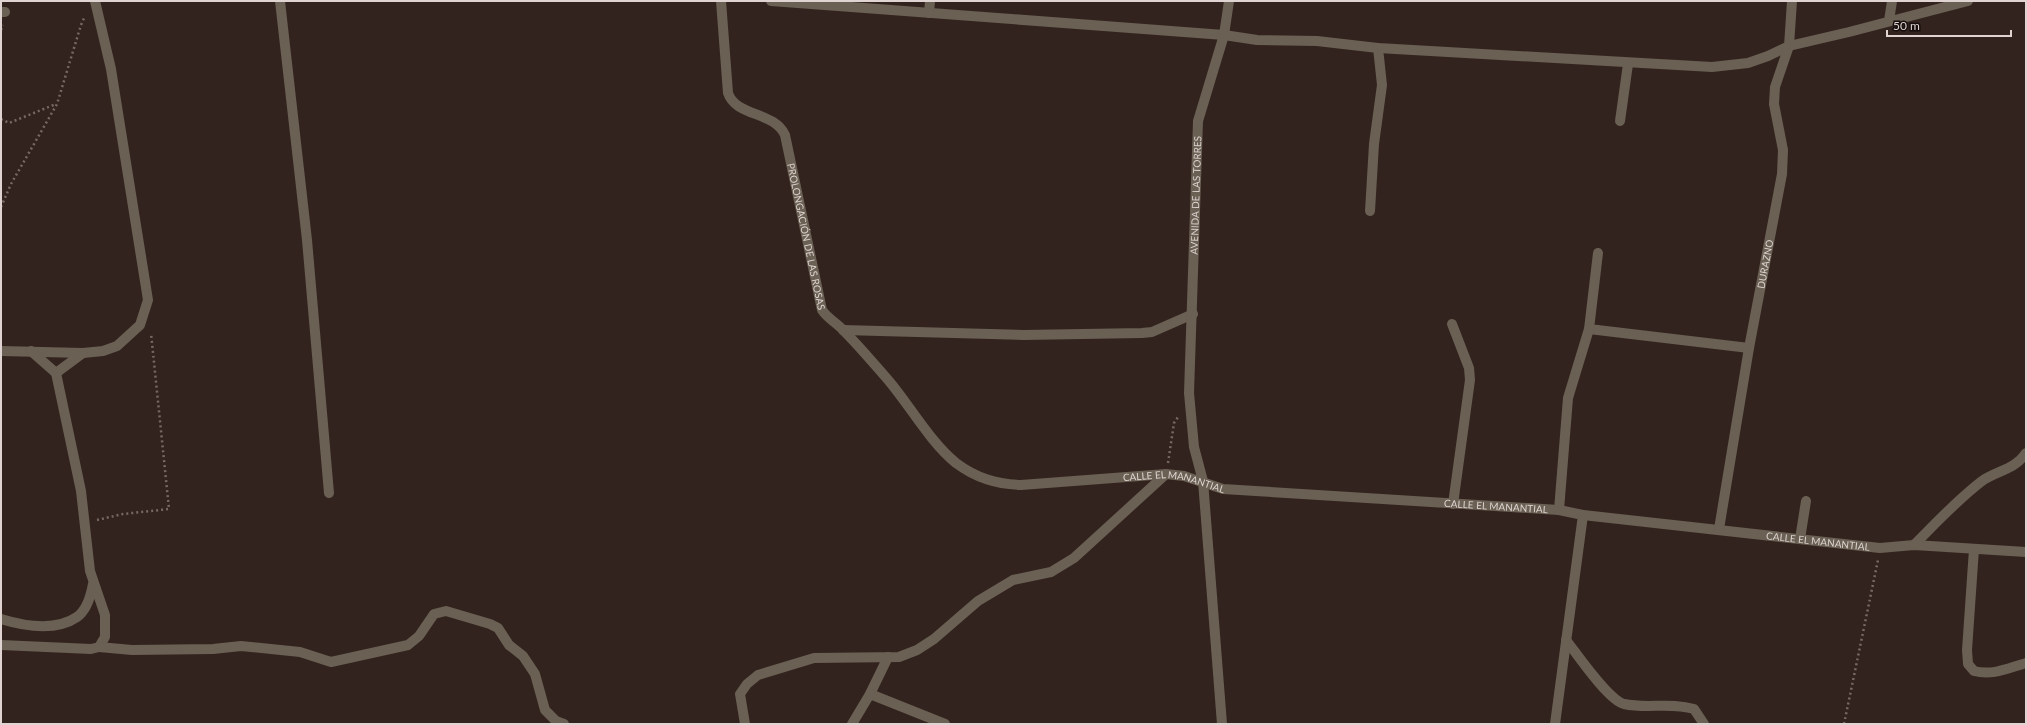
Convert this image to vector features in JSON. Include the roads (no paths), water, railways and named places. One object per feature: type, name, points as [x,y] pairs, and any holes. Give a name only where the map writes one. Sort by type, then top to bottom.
[{"type":"street","points":[[1,351],[83,353],[103,351],[117,346],[140,326],[148,300],[111,69],[95,1]]},
{"type":"street","points":[[280,1],[307,240],[329,493]]},
{"type":"street","name":"PROLONGACIÓN DE LAS ROSAS","points":[[721,1],[728,93],[730,99],[735,104],[772,120],[782,129],[787,141],[820,304],[827,316],[843,330],[890,383],[944,452],[968,472]]},
{"type":"street","points":[[771,1],[1224,35],[1257,40],[1317,41],[1378,48],[1628,64],[1712,67],[1748,63],[1789,46],[1968,1]]},
{"type":"street","points":[[929,13],[930,1]]},
{"type":"street","name":"AVENIDA DE LAS TORRES","points":[[1222,724],[1203,481],[1194,447],[1189,393],[1193,314],[1198,121],[1224,35],[1229,1]]},
{"type":"street","name":"DURAZNO","points":[[1719,529],[1749,348],[1782,174],[1783,150],[1774,104],[1775,87],[1789,46],[1792,1]]},
{"type":"street","points":[[1889,22],[1892,1]]},
{"type":"street","points":[[1370,211],[1374,144],[1382,85],[1378,48]]},
{"type":"street","points":[[1620,121],[1628,64]]},
{"type":"street","points":[[1559,510],[1568,398],[1589,329],[1598,254]]},
{"type":"street","points":[[843,330],[1023,335],[1142,333],[1152,332],[1193,314]]},
{"type":"street","points":[[1452,324],[1469,368],[1470,380],[1453,504]]},
{"type":"street","points":[[1589,329],[1749,348]]},
{"type":"street","points":[[31,351],[56,373],[81,491],[84,524],[93,582],[105,615],[105,637],[98,647]]},
{"type":"street","points":[[56,373],[83,353]]},
{"type":"street","points":[[1914,545],[1978,485],[1992,475],[2012,466],[2026,453]]},
{"type":"street","name":"CALLE EL MANANTIAL","points":[[968,472],[994,483],[1021,485],[1166,474],[1184,476],[1223,488],[1559,510],[1583,515],[1880,548],[1914,545],[2026,552]]},
{"type":"street","points":[[745,724],[740,694],[747,684],[758,675],[814,658],[899,657],[923,646],[978,601],[1013,580],[1051,572],[1074,558],[1166,474]]},
{"type":"street","points":[[1800,539],[1806,501]]},
{"type":"street","points":[[1555,724],[1583,515]]},
{"type":"street","points":[[1974,549],[1967,628],[1968,664],[1974,671],[1981,673],[1997,673],[2026,663]]},
{"type":"street","points":[[1,619],[15,623],[41,626],[65,622],[81,613],[90,597],[93,582]]},
{"type":"street","points":[[1,645],[91,649],[98,647],[132,650],[213,649],[242,646],[300,652],[330,662],[408,645],[419,636],[434,614],[446,611],[490,624],[498,628],[509,645],[523,656],[535,674],[545,710],[556,721],[564,724]]},
{"type":"street","points":[[1566,640],[1610,696],[1616,700],[1623,704],[1682,705],[1694,709],[1704,724]]},
{"type":"street","points":[[852,724],[870,694],[888,657]]},
{"type":"street","points":[[870,694],[945,724]]}]
